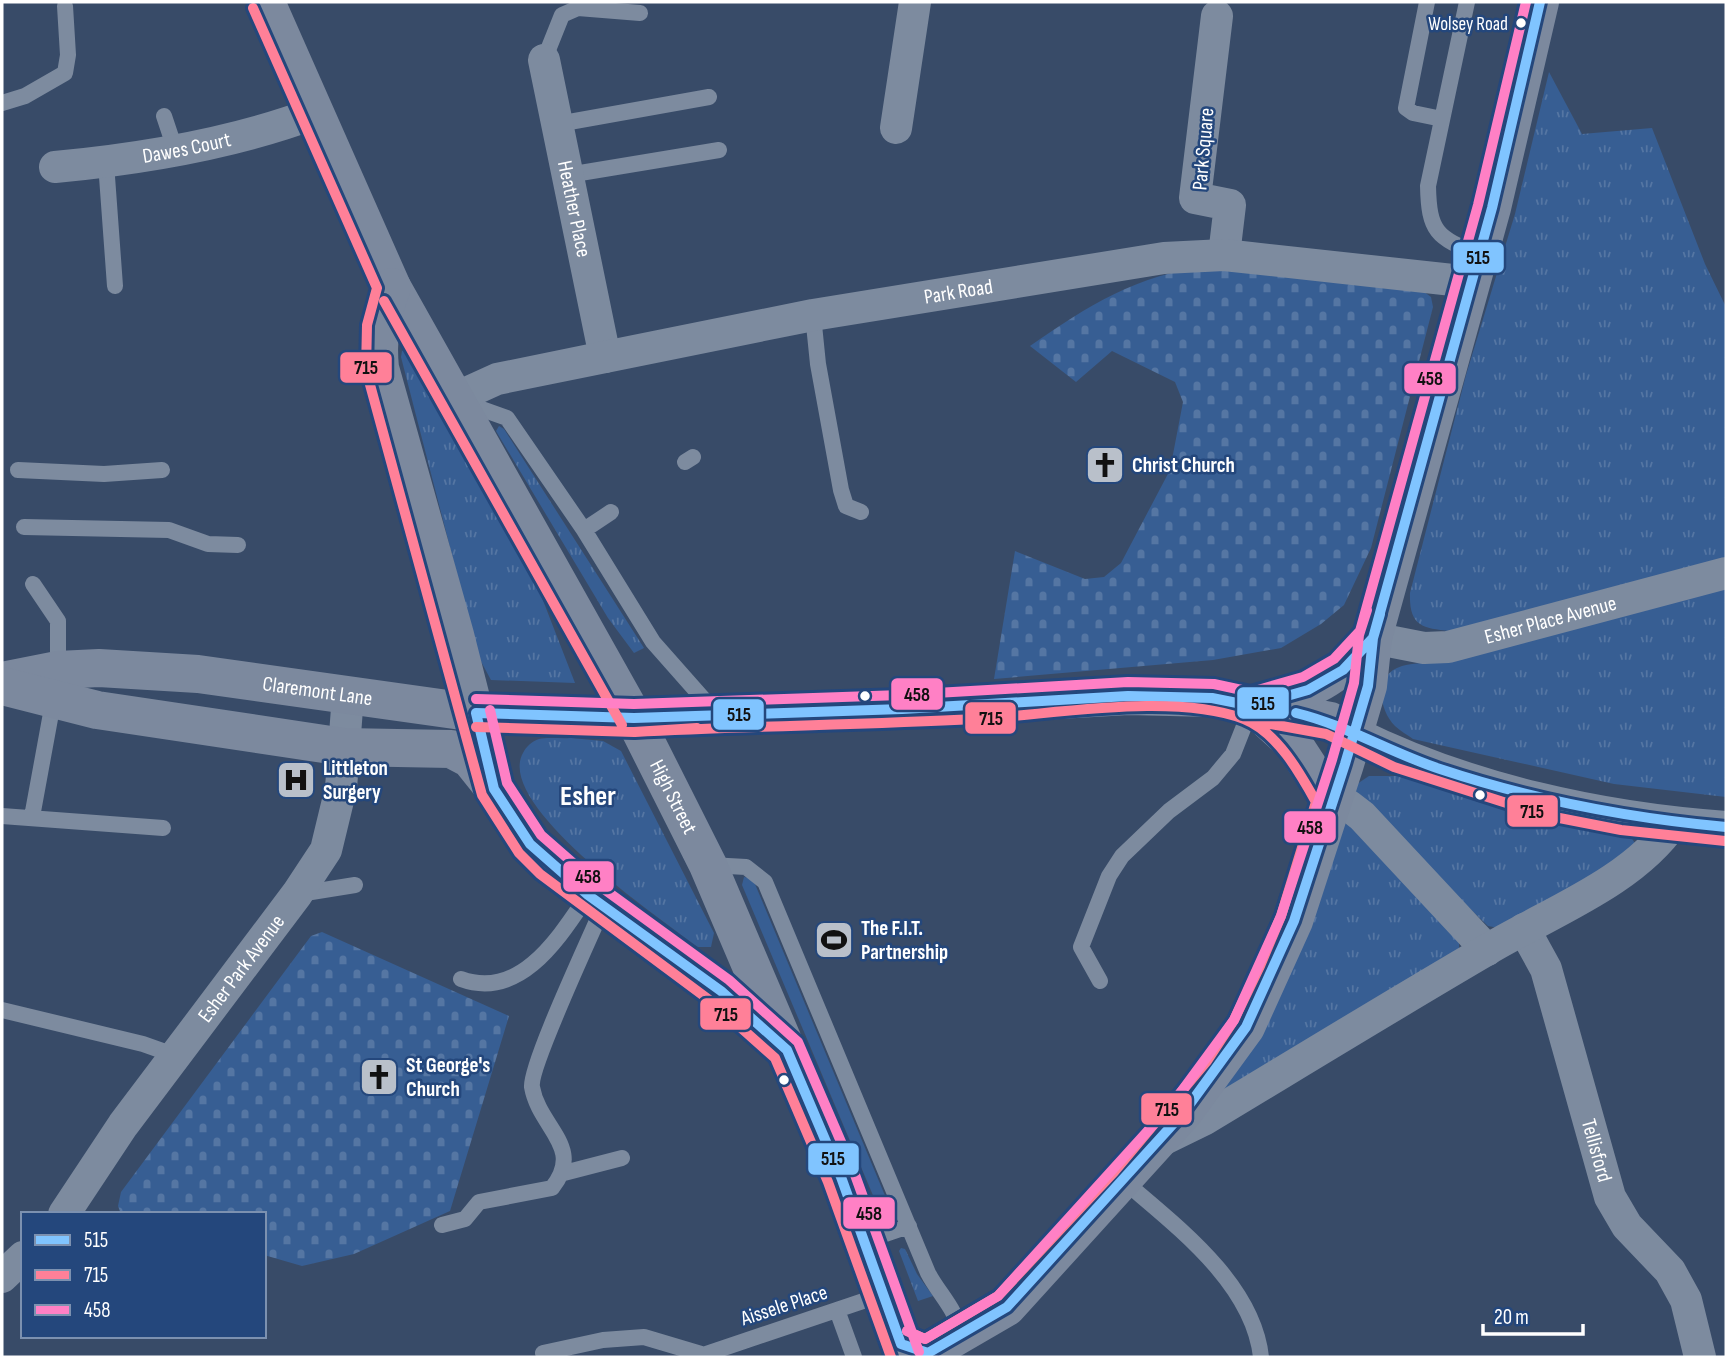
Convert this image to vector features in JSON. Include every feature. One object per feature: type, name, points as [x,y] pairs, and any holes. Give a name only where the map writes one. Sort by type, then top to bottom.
[{"type":"main road","name":"High Street","points":[[266,2],[392,287],[634,718],[708,865],[865,1241],[903,1351]]},
{"type":"main road","points":[[903,1351],[928,1353],[970,1347],[1124,1181],[1217,1069],[1251,1016],[1294,921],[1355,733],[1370,677],[1373,638],[1475,268],[1541,2]]},
{"type":"main road","name":"High Street","points":[[392,287],[380,317],[377,339],[380,368],[476,713],[494,789],[530,844],[596,901],[721,991],[787,1050]]},
{"type":"main road","points":[[1252,706],[1308,690],[1343,670],[1373,638]]},
{"type":"main road","name":"Claremont Lane","points":[[2,684],[56,685],[99,668],[198,674],[476,713],[634,718],[716,713],[902,709],[1128,696],[1212,698],[1330,721],[1355,733]]},
{"type":"main road","name":"Claremont Lane","points":[[56,685],[97,710],[344,747],[451,749],[470,759],[494,789]]},
{"type":"main road","points":[[1252,706],[1293,743],[1331,801]]},
{"type":"street","points":[[896,128],[915,2]]},
{"type":"street","name":"Park Square","points":[[1217,16],[1195,198],[1230,205],[1224,255]]},
{"type":"street","name":"Heather Place","points":[[544,60],[605,356]]},
{"type":"street","name":"Dawes Court","points":[[55,167],[106,163],[175,149],[268,129],[315,113]]},
{"type":"street","name":"Park Road","points":[[453,399],[497,379],[605,356],[813,315],[1164,258],[1224,255],[1475,268]]},
{"type":"street","name":"Esher Place Avenue","points":[[1373,638],[1424,648],[1448,647],[1726,573]]},
{"type":"street","name":"Esher Park Avenue","points":[[65,1212],[174,1055],[297,894],[326,850],[341,788],[348,695]]},
{"type":"street","points":[[1355,733],[1398,754],[1547,801],[1673,823],[1726,827]]},
{"type":"street","points":[[1331,801],[1349,806],[1362,816],[1487,950]]},
{"type":"street","points":[[1156,1143],[1205,1119],[1636,864],[1660,842],[1673,823]]},
{"type":"street","name":"Tellisford","points":[[1524,929],[1546,969],[1610,1197],[1627,1226],[1670,1271],[1686,1300],[1700,1357]]},
{"type":"street","points":[[2,1277],[21,1259]]},
{"type":"lane","points":[[1427,2],[1406,108],[1413,113],[1442,119]]},
{"type":"lane","points":[[1467,2],[1429,186],[1429,216],[1437,234],[1454,245],[1475,268]]},
{"type":"lane","points":[[2,103],[25,96],[65,73],[68,55],[65,6]]},
{"type":"lane","points":[[544,60],[562,15],[578,8],[640,12]]},
{"type":"lane","points":[[558,124],[709,97]]},
{"type":"lane","points":[[164,116],[175,149]]},
{"type":"lane","points":[[568,175],[719,150]]},
{"type":"lane","points":[[106,163],[116,286]]},
{"type":"lane","points":[[813,315],[818,364],[841,490],[846,506],[861,512]]},
{"type":"lane","points":[[453,399],[507,418],[584,530],[653,642],[716,713]]},
{"type":"lane","points":[[18,470],[104,474],[162,470]]},
{"type":"lane","points":[[584,530],[611,512]]},
{"type":"lane","points":[[24,527],[169,530],[208,544],[238,545]]},
{"type":"lane","points":[[32,817],[56,685],[58,621],[33,584]]},
{"type":"lane","points":[[1100,981],[1081,947],[1110,876],[1122,856],[1160,820],[1213,778],[1233,754],[1252,706]]},
{"type":"lane","points":[[2,816],[163,828]]},
{"type":"lane","points":[[708,865],[746,867],[765,882],[909,1226],[941,1298],[955,1314],[970,1347]]},
{"type":"lane","points":[[297,894],[355,885]]},
{"type":"lane","points":[[461,979],[498,982],[525,971],[541,959],[596,901]]},
{"type":"lane","points":[[442,1225],[465,1219],[479,1202],[552,1188],[564,1173],[565,1156],[552,1126],[541,1115],[531,1084],[596,901]]},
{"type":"lane","points":[[2,1010],[143,1044],[174,1055]]},
{"type":"lane","points":[[564,1173],[622,1158]]},
{"type":"lane","points":[[1124,1181],[1210,1260],[1242,1302],[1261,1357]]},
{"type":"lane","points":[[865,1241],[909,1226]]},
{"type":"lane","name":"Aissele Place","points":[[699,1356],[884,1294]]},
{"type":"lane","points":[[837,1310],[854,1357]]},
{"type":"lane","points":[[543,1353],[603,1340],[644,1337],[699,1356]]},
{"type":"green space","points":[[1549,72],[1582,134],[1652,128],[1705,264],[1726,307],[1726,559],[1450,631],[1432,628],[1415,619],[1410,593],[1466,375],[1515,214]]},
{"type":"green space","points":[[1208,266],[1423,291],[1431,297],[1433,307],[1371,548],[1344,605],[1321,624],[1281,648],[1213,660],[994,679],[1015,551],[1085,579],[1104,577],[1121,563],[1170,470],[1183,402],[1175,382],[1112,351],[1076,382],[1030,346],[1073,317],[1136,284],[1182,270]]},
{"type":"green space","points":[[406,350],[537,585],[575,683],[491,680],[478,656],[401,357],[402,351]]},
{"type":"green space","points":[[499,426],[504,429],[644,648],[634,653],[608,618],[496,431]]},
{"type":"green space","points":[[1726,588],[1726,797],[1614,784],[1413,739],[1395,726],[1385,711],[1382,702],[1383,684],[1393,670],[1402,666],[1436,661]]},
{"type":"green space","points":[[539,739],[603,741],[621,751],[714,933],[711,947],[698,947],[619,887],[556,830],[533,801],[521,775],[524,751]]},
{"type":"green space","points":[[1369,776],[1399,776],[1530,815],[1631,837],[1636,845],[1633,853],[1499,928],[1488,926],[1359,802],[1353,794],[1357,784]]},
{"type":"green space","points":[[1341,823],[1350,825],[1459,939],[1459,951],[1203,1111]]},
{"type":"green space","points":[[744,877],[750,878],[755,884],[891,1210],[887,1214],[880,1212],[742,885]]},
{"type":"green space","points":[[322,932],[509,1016],[450,1211],[354,1254],[302,1266],[266,1256],[266,1212],[120,1212],[118,1206],[121,1192],[311,936]]},
{"type":"green space","points":[[901,1248],[905,1249],[917,1274],[933,1296],[918,1301],[899,1251]]},
{"type":"transit line","name":"458","points":[[476,699],[634,704],[901,695],[1128,682],[1214,684],[1251,692],[1303,677],[1334,659],[1360,631],[1478,205],[1526,2]]},
{"type":"transit line","name":"515","points":[[476,713],[634,718],[902,709],[1128,696],[1212,698],[1252,706],[1308,690],[1343,670],[1373,638],[1492,208],[1540,2]]},
{"type":"transit line","name":"715","points":[[253,8],[377,288],[367,325],[366,370],[482,795],[519,853],[540,874],[712,1002],[775,1058],[828,1182],[891,1357]]},
{"type":"transit line","name":"715","points":[[384,301],[622,725]]},
{"type":"transit line","name":"458","points":[[907,1331],[925,1339],[998,1296],[1173,1103],[1234,1020],[1281,916],[1332,760],[1354,683],[1359,635],[1367,610]]},
{"type":"transit line","name":"515","points":[[901,1344],[928,1353],[1007,1307],[1184,1112],[1246,1027],[1294,921],[1345,764],[1368,686],[1373,638],[1380,614]]},
{"type":"transit line","name":"715","points":[[635,732],[975,719],[1111,707],[1182,707],[1215,711],[1256,725],[1286,754],[1316,802],[1281,916],[1260,966],[1234,1020],[1207,1061],[1114,1172],[998,1296],[925,1339],[907,1331]]},
{"type":"transit line","name":"458","points":[[490,710],[507,783],[541,835],[597,884],[729,980],[798,1042],[854,1172],[919,1352]]},
{"type":"transit line","name":"515","points":[[476,713],[494,789],[530,844],[588,895],[721,991],[787,1050],[841,1177],[901,1344]]},
{"type":"transit line","name":"515","points":[[1296,713],[1315,718],[1422,762],[1510,790],[1617,813],[1726,827]]},
{"type":"transit line","name":"715","points":[[1248,720],[1326,734],[1394,767],[1544,815],[1621,830],[1725,841]]},
{"type":"transit line","name":"715","points":[[476,727],[634,732],[697,728]]},
{"type":"place","name":"Wolsey Road","points":[[1521,23]]},
{"type":"place","name":"Christ Church","points":[[1105,465]]},
{"type":"place","name":"Littleton Surgery","points":[[296,780]]},
{"type":"place","name":"The F.I.T. Partnership","points":[[834,940]]},
{"type":"place","name":"St George's Church","points":[[379,1077]]},
{"type":"district","name":"Esher","points":[[588,795]]}]
